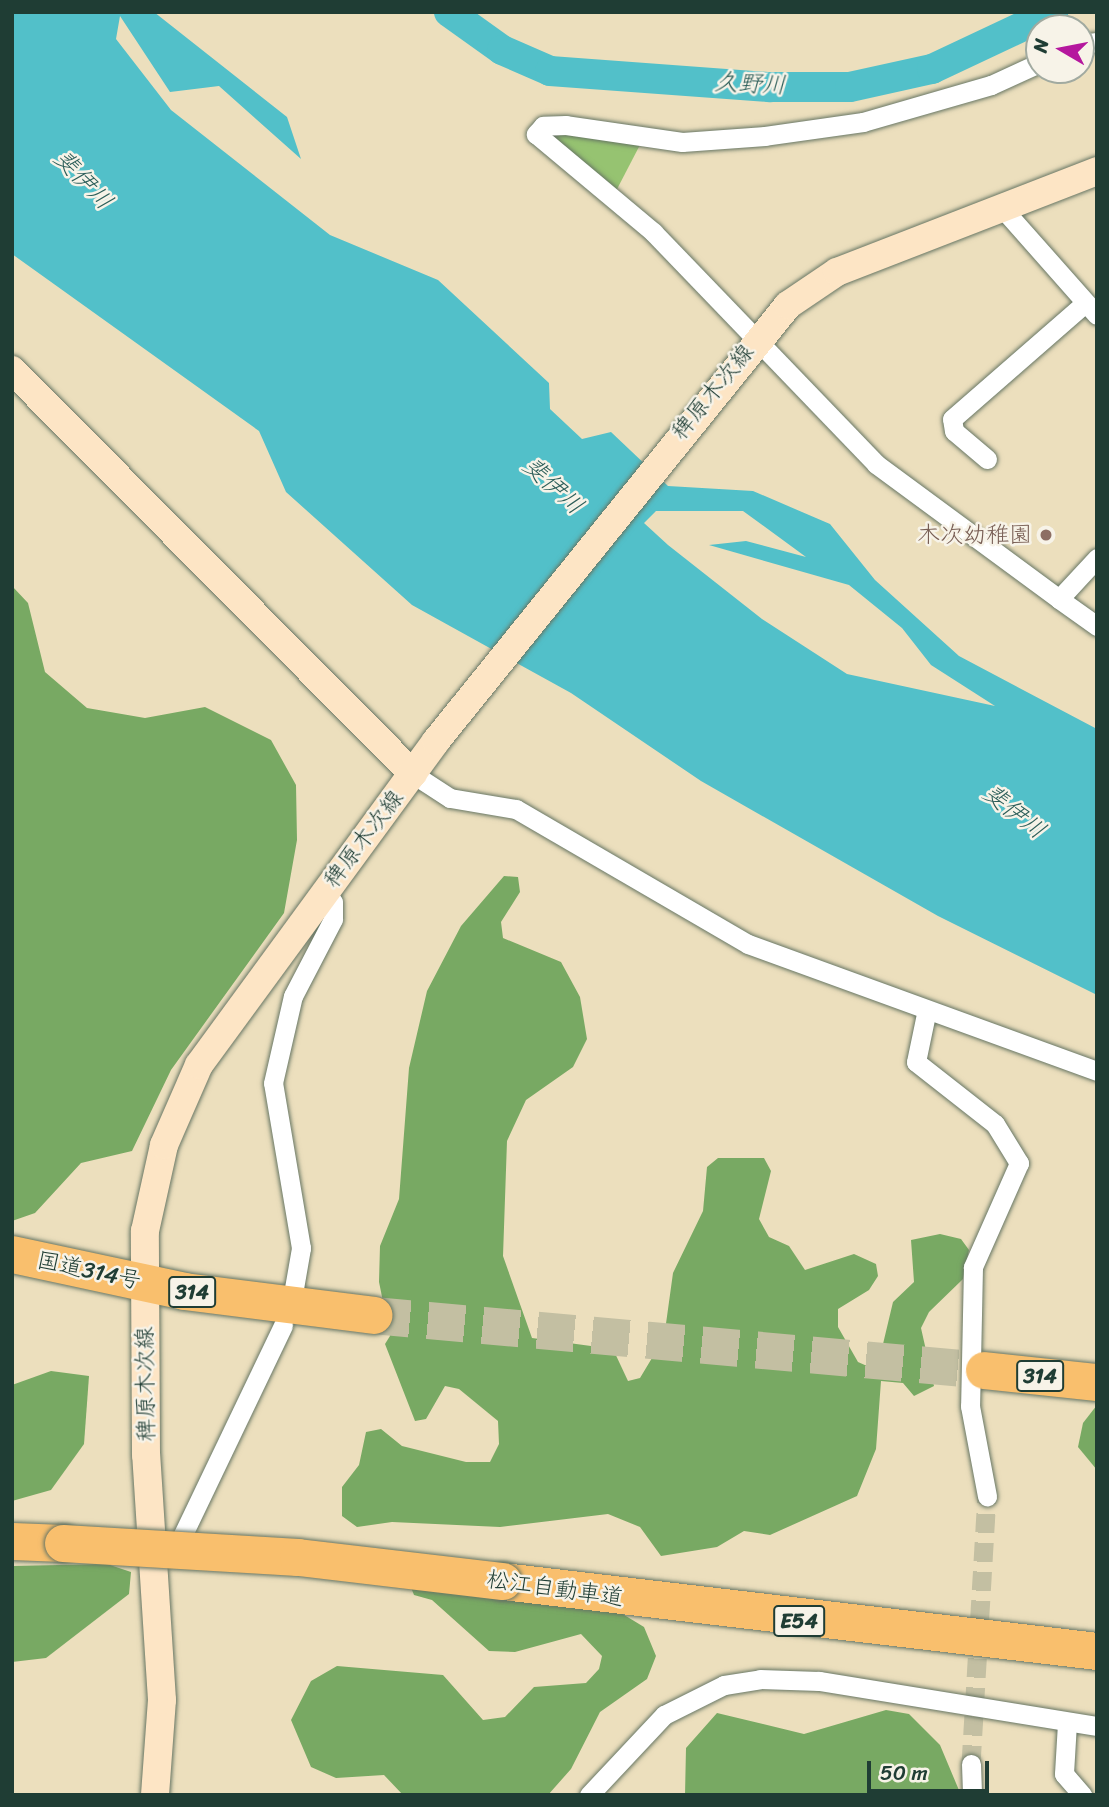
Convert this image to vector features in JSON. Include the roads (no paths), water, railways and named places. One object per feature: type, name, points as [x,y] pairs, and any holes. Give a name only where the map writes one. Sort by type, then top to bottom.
[{"type":"highway","name":"国道314号","points":[[12,1254],[144,1283],[373,1315]]},
{"type":"highway","name":"314","points":[[984,1370],[1097,1382]]},
{"type":"highway","name":"松江自動車道","points":[[12,1541],[298,1557],[1097,1651]]},
{"type":"main road","name":"稗原木次線","points":[[155,1795],[162,1700],[144,1283],[154,1179],[182,1100],[223,1028],[436,741],[755,340],[804,291],[838,272],[1004,211],[1097,171]]},
{"type":"main road","points":[[12,370],[413,774]]},
{"type":"street","points":[[1025,69],[991,85],[863,122],[743,139],[682,142],[566,125],[538,129],[538,139],[653,232],[704,291],[755,340],[816,408],[876,464],[1097,626]]},
{"type":"street","points":[[987,459],[954,431],[952,419],[1091,309],[1004,211]]},
{"type":"street","points":[[1059,599],[1097,558]]},
{"type":"street","points":[[413,774],[450,798],[516,809],[748,944],[926,1014],[1097,1071]]},
{"type":"street","points":[[293,1294],[301,1248],[273,1083],[289,1006],[333,919],[333,902],[323,893]]},
{"type":"street","points":[[926,1014],[916,1062],[995,1124],[1019,1163],[973,1267],[970,1406],[987,1496]]},
{"type":"street","points":[[154,1557],[182,1544],[283,1326]]},
{"type":"street","points":[[589,1795],[664,1715],[724,1685],[760,1679],[819,1681],[1097,1726]]},
{"type":"street","points":[[1067,1723],[1065,1774],[1082,1795]]},
{"type":"street","points":[[971,1764],[972,1795]]},
{"type":"water","name":"斐伊川","points":[[12,12],[154,12],[287,117],[301,159],[219,86],[170,92],[120,16],[116,39],[171,110],[330,235],[438,280],[549,383],[550,409],[582,439],[611,432],[668,486],[753,491],[830,524],[875,580],[959,656],[1097,729],[1097,995],[938,916],[701,781],[571,693],[412,605],[286,492],[259,431],[12,254]],"holes":[[[656,511],[743,511],[806,557],[746,541],[709,545],[849,585],[902,628],[931,665],[995,706],[847,674],[762,619],[644,523]]]},
{"type":"waterway","name":"久野川","points":[[449,12],[502,50],[550,71],[770,87],[850,87],[932,69],[1053,12]]},
{"type":"tunnel","points":[[373,1315],[984,1370]]},
{"type":"tunnel","points":[[971,1764],[987,1496]]},
{"type":"place","name":"木次幼稚園","points":[[1046,535]]}]
